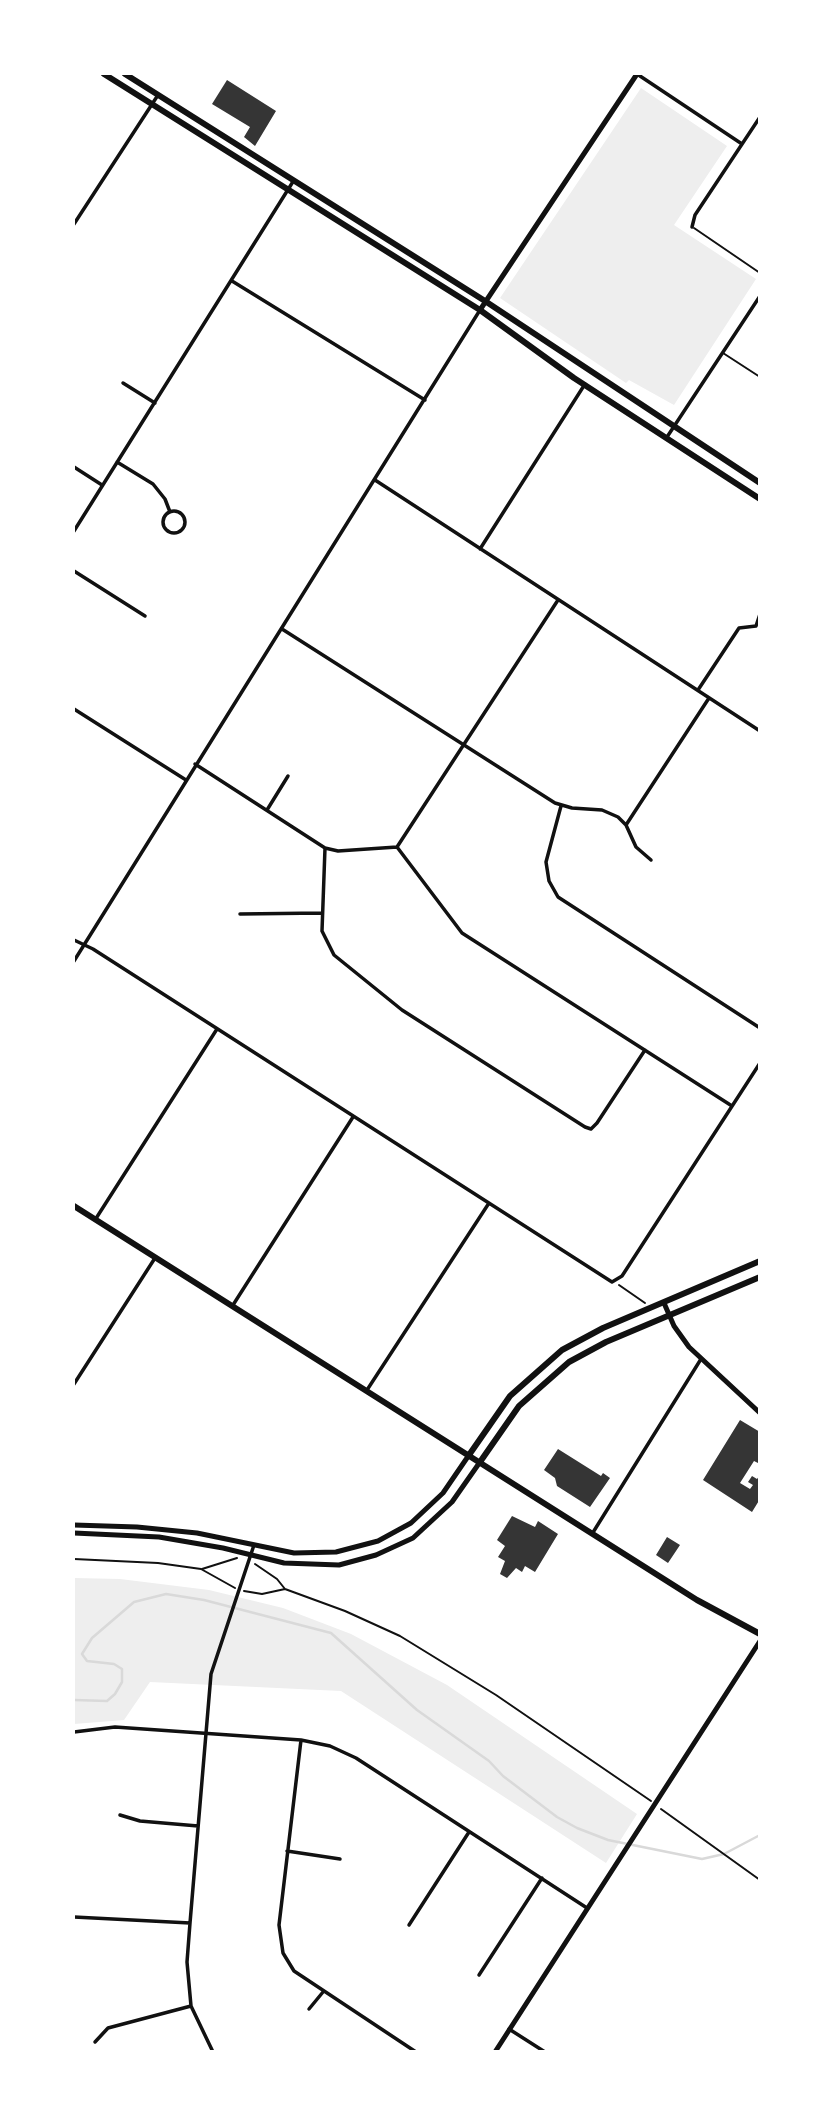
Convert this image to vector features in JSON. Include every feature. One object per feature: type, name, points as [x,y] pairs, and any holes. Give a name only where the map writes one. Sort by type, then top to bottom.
[{"type":"main road","points":[[104,74],[480,310],[666,439],[760,499]]},
{"type":"main road","points":[[125,74],[485,300],[760,483]]},
{"type":"main road","points":[[74,1206],[697,1600],[760,1634]]},
{"type":"main road","points":[[469,1455],[501,1406],[549,1360],[586,1336],[760,1261]]},
{"type":"main road","points":[[480,1462],[519,1406],[548,1378],[593,1348],[760,1277]]},
{"type":"street","points":[[74,961],[485,300],[637,74],[742,144]]},
{"type":"street","points":[[74,224],[158,95]]},
{"type":"street","points":[[692,227],[695,215],[760,117]]},
{"type":"street","points":[[74,531],[294,180]]},
{"type":"street","points":[[232,281],[425,400]]},
{"type":"street","points":[[666,439],[760,296]]},
{"type":"street","points":[[123,383],[155,402]]},
{"type":"street","points":[[480,549],[585,384]]},
{"type":"street","points":[[117,462],[153,484],[165,499],[170,512]]},
{"type":"street","points":[[74,467],[102,485]]},
{"type":"street","points":[[375,480],[760,731]]},
{"type":"street","points":[[170,512],[181,513],[185,520],[178,532],[168,531],[164,526],[163,520],[170,512]]},
{"type":"street","points":[[74,571],[145,615]]},
{"type":"street","points":[[397,847],[558,600]]},
{"type":"street","points":[[697,690],[738,628],[758,627],[760,614]]},
{"type":"street","points":[[282,629],[561,806],[602,810],[618,817],[626,825],[636,847],[651,860]]},
{"type":"street","points":[[626,825],[709,698]]},
{"type":"street","points":[[74,709],[186,780]]},
{"type":"street","points":[[195,764],[325,848],[338,851],[397,847]]},
{"type":"street","points":[[267,810],[288,776]]},
{"type":"street","points":[[561,806],[546,862],[549,881],[558,897],[760,1028]]},
{"type":"street","points":[[397,847],[462,933],[732,1107]]},
{"type":"street","points":[[325,848],[322,930],[328,948],[402,1010],[591,1129],[645,1050]]},
{"type":"street","points":[[240,914],[322,913]]},
{"type":"street","points":[[74,940],[608,1280],[616,1282],[760,1063]]},
{"type":"street","points":[[95,1220],[217,1029]]},
{"type":"street","points":[[232,1307],[354,1116]]},
{"type":"street","points":[[367,1390],[489,1203]]},
{"type":"street","points":[[74,1384],[155,1258]]},
{"type":"street","points":[[664,1303],[681,1336],[701,1359],[760,1413]]},
{"type":"street","points":[[592,1534],[701,1359]]},
{"type":"street","points":[[74,1525],[166,1530],[294,1553],[321,1554],[357,1548],[402,1529],[431,1506],[469,1455]]},
{"type":"street","points":[[74,1532],[159,1537],[284,1563],[322,1566],[359,1560],[387,1551],[433,1523],[452,1503],[480,1462]]},
{"type":"street","points":[[213,2052],[191,2006],[187,1962],[190,1923],[211,1674],[254,1545]]},
{"type":"street","points":[[495,2052],[760,1641]]},
{"type":"street","points":[[74,1731],[115,1727],[301,1740],[330,1746],[356,1758],[587,1908]]},
{"type":"street","points":[[301,1740],[287,1851],[280,1944],[294,1971],[416,2052]]},
{"type":"street","points":[[120,1815],[140,1821],[198,1826]]},
{"type":"street","points":[[409,1925],[469,1832]]},
{"type":"street","points":[[287,1851],[340,1860]]},
{"type":"street","points":[[479,1975],[542,1878]]},
{"type":"street","points":[[74,1917],[190,1923]]},
{"type":"street","points":[[309,2009],[323,1992]]},
{"type":"street","points":[[95,2042],[107,2028],[191,2006]]},
{"type":"street","points":[[509,2029],[545,2052]]},
{"type":"lane","points":[[692,227],[760,273]]},
{"type":"lane","points":[[723,353],[760,377]]},
{"type":"path","points":[[616,1282],[620,1288],[645,1303]]},
{"type":"path","points":[[74,1559],[158,1563],[201,1569],[237,1558]]},
{"type":"path","points":[[256,1565],[285,1589],[363,1619],[424,1650],[496,1695],[649,1800]]},
{"type":"path","points":[[201,1569],[228,1587]]},
{"type":"path","points":[[247,1592],[262,1594],[285,1589]]},
{"type":"path","points":[[658,1806],[760,1880]]},
{"type":"shaded area","points":[[641,88],[727,146],[674,225],[756,279],[674,405],[629,380],[626,383],[500,298]]},
{"type":"shaded area","points":[[74,1578],[120,1579],[209,1590],[283,1608],[351,1634],[447,1685],[637,1814],[606,1863],[341,1691],[150,1682],[124,1720],[74,1724]]},
{"type":"building","points":[[227,80],[276,111],[255,146],[244,137],[250,127],[212,104]]},
{"type":"building","points":[[740,1420],[760,1432],[760,1464],[754,1461],[740,1483],[750,1489],[753,1485],[748,1482],[752,1476],[757,1479],[760,1475],[760,1499],[752,1512],[703,1480]]},
{"type":"building","points":[[558,1449],[601,1476],[603,1473],[610,1478],[590,1507],[557,1486],[555,1478],[544,1470]]},
{"type":"building","points":[[512,1516],[535,1527],[538,1521],[558,1534],[535,1572],[525,1566],[522,1572],[516,1568],[507,1578],[500,1574],[505,1561],[498,1557],[505,1546],[497,1540]]},
{"type":"building","points":[[667,1537],[680,1545],[668,1563],[656,1555]]},
{"type":"waterway","points":[[74,1700],[107,1701],[115,1694],[122,1682],[122,1669],[114,1664],[87,1661],[82,1654],[92,1638],[134,1602],[166,1594],[204,1600],[331,1633],[417,1710],[489,1761],[503,1776],[557,1817],[577,1828],[608,1840],[702,1859],[724,1854],[760,1835]]}]
